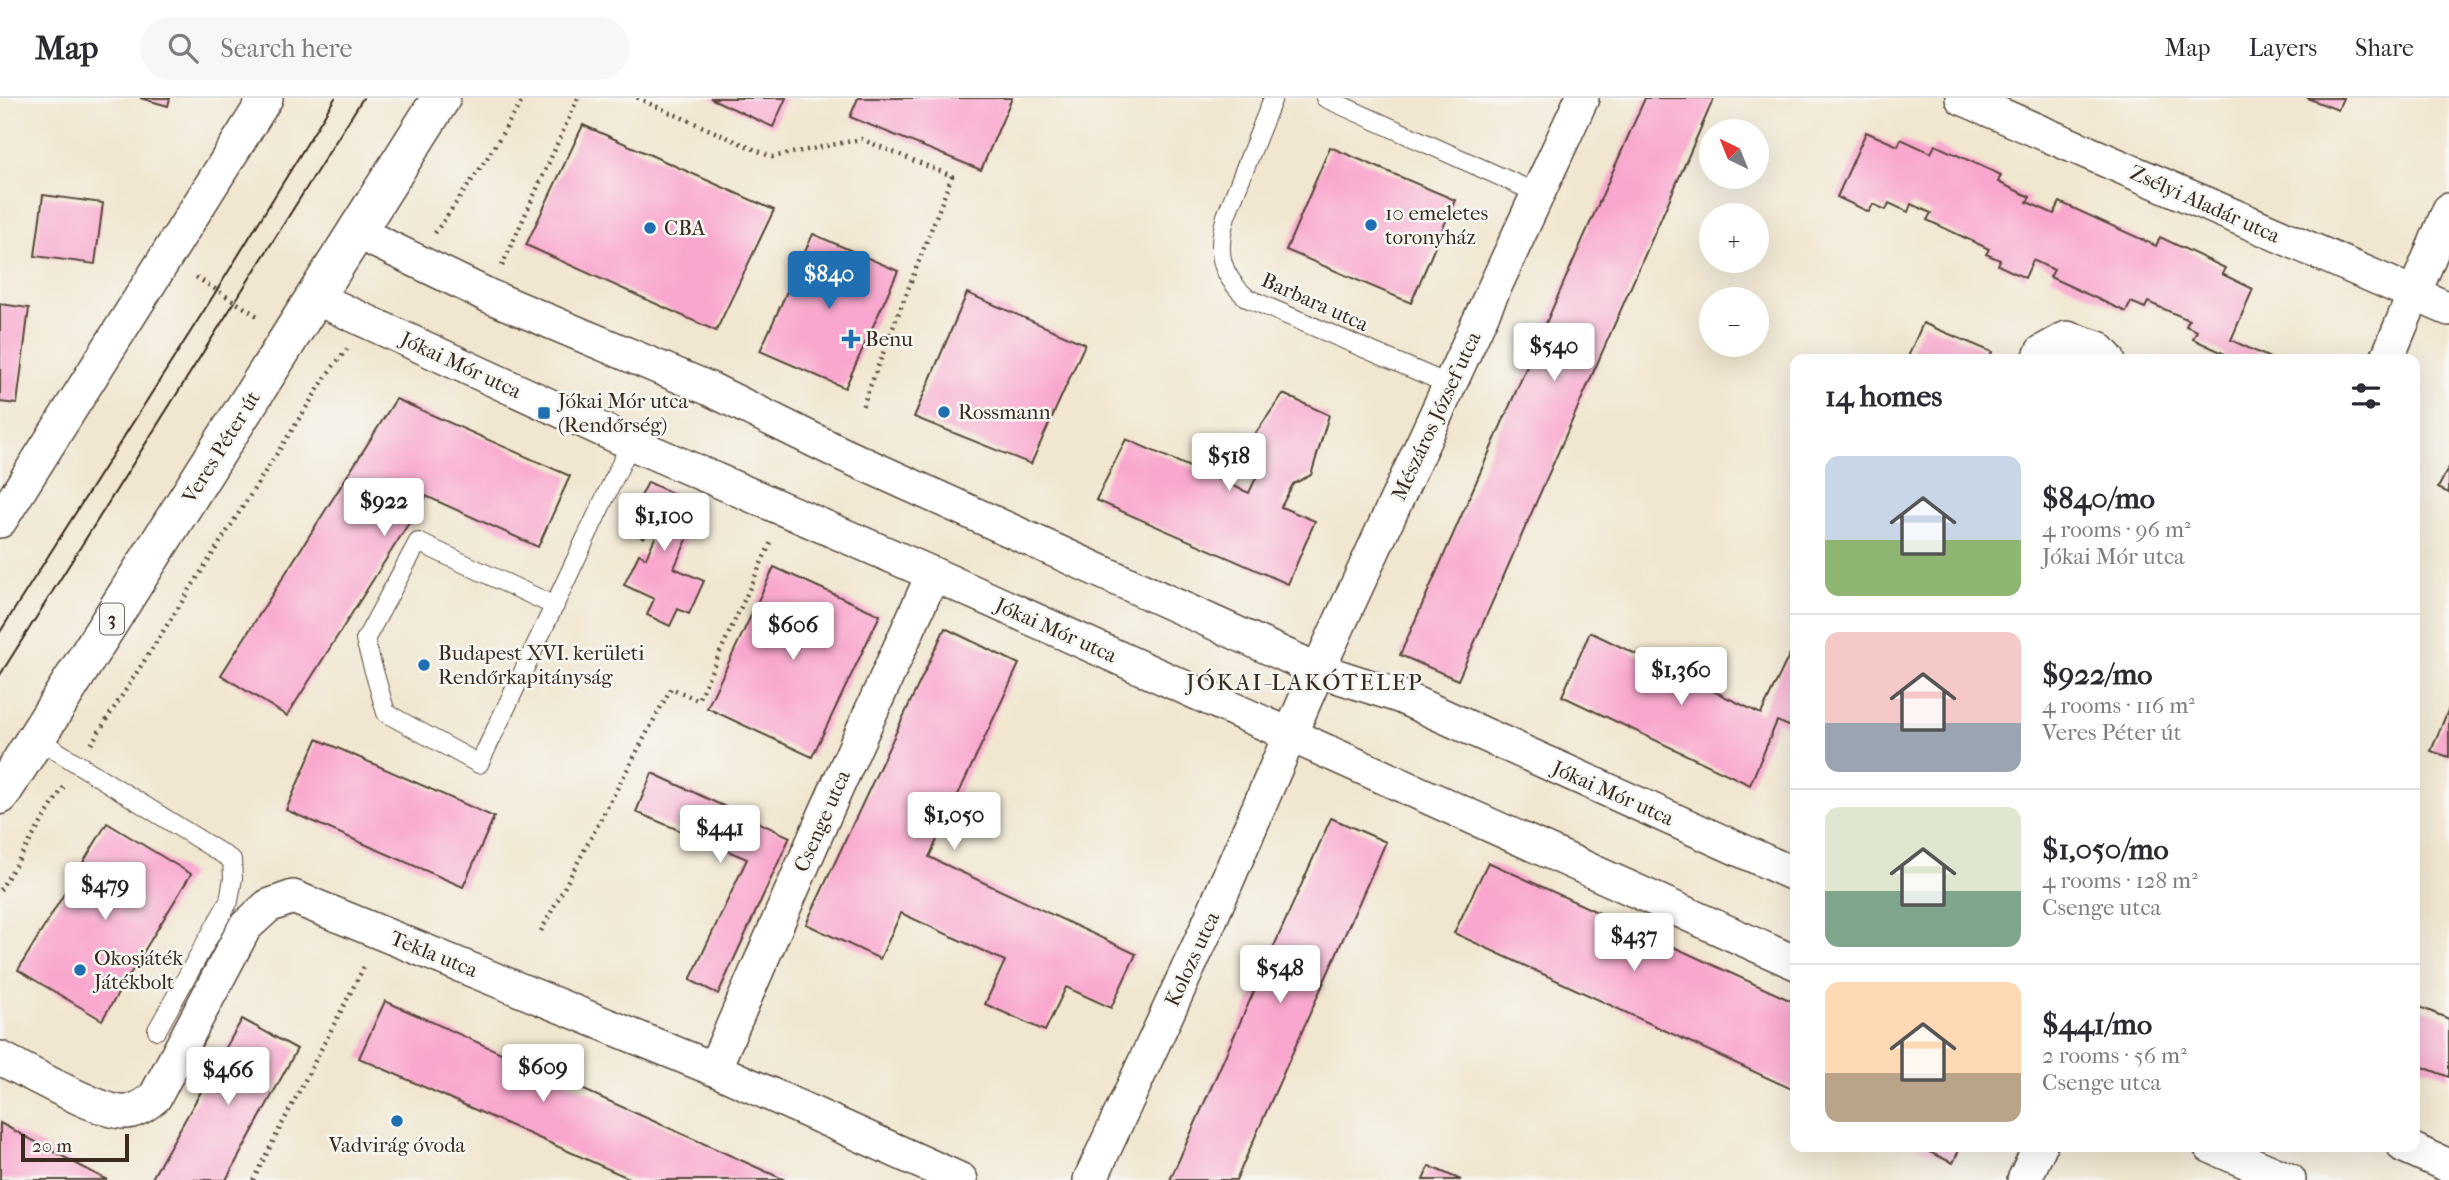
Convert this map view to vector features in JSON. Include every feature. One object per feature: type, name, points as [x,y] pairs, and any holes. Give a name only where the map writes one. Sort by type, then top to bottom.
[{"type":"main road","name":"Veres Péter út","points":[[0,795],[441,98]]},
{"type":"street","points":[[0,521],[14,472],[179,237],[267,98]]},
{"type":"street","name":"Mészáros József utca","points":[[1291,735],[1318,670],[1582,98]]},
{"type":"street","name":"Zsélyi Aladár utca","points":[[1962,98],[2449,309]]},
{"type":"street","points":[[2390,354],[2449,210]]},
{"type":"street","name":"Jókai Mór utca","points":[[357,232],[489,296],[710,390],[842,454],[1318,670],[1399,696],[1790,872]]},
{"type":"street","name":"Jókai Mór utca","points":[[316,298],[631,443],[933,574],[1790,959]]},
{"type":"street","points":[[2041,354],[2067,338],[2098,348],[2103,354]]},
{"type":"street","name":"Csenge utca","points":[[714,1069],[933,574]]},
{"type":"street","name":"Kolozs utca","points":[[1090,1180],[1205,932],[1291,735]]},
{"type":"street","name":"Tekla utca","points":[[0,1058],[104,1109],[124,1112],[140,1109],[155,1097],[246,927],[268,906],[293,897],[714,1069],[961,1180]]},
{"type":"street","points":[[2024,1180],[2037,1152]]},
{"type":"street","points":[[2224,1152],[2289,1180]]},
{"type":"street","points":[[2418,1152],[2449,1166]]},
{"type":"lane","name":"Barbara utca","points":[[1273,98],[1220,236],[1220,253],[1226,273],[1235,287],[1247,298],[1450,385]]},
{"type":"lane","points":[[1325,98],[1539,194]]},
{"type":"lane","points":[[555,606],[418,542],[365,640],[386,713],[479,764],[555,606],[631,443]]},
{"type":"lane","points":[[36,738],[232,860],[233,878],[229,901],[157,1030]]},
{"type":"path","points":[[416,260],[486,160],[524,98]]},
{"type":"path","points":[[489,296],[578,98]]},
{"type":"path","points":[[637,98],[772,158],[861,139],[952,176],[862,410]]},
{"type":"path","points":[[179,237],[199,247],[186,271],[260,317],[256,323]]},
{"type":"path","points":[[0,890],[329,372],[368,322]]},
{"type":"path","points":[[541,931],[671,688],[698,700],[775,533]]},
{"type":"path","points":[[253,1180],[382,932]]},
{"type":"building","points":[[140,98],[170,98],[168,106]]},
{"type":"building","points":[[710,98],[786,98],[773,127]]},
{"type":"building","points":[[858,98],[1012,98],[981,170],[850,117]]},
{"type":"building","points":[[1645,98],[1714,98],[1705,119],[1699,119],[1699,132],[1458,680],[1400,655]]},
{"type":"building","points":[[2307,98],[2343,98],[2338,110]]},
{"type":"building","name":"CBA","points":[[583,125],[774,210],[716,331],[526,245]]},
{"type":"building","points":[[1866,132],[1898,146],[1901,139],[1931,153],[1935,145],[2001,175],[1998,182],[2030,197],[2027,202],[2054,214],[2060,202],[2156,246],[2160,237],[2225,268],[2222,274],[2253,289],[2231,340],[2261,354],[2225,354],[2193,339],[2197,331],[2186,326],[2189,320],[2148,302],[2145,308],[2131,302],[2126,312],[2050,277],[2054,270],[2033,260],[2025,278],[1998,265],[2000,260],[1986,254],[1989,249],[1927,220],[1931,213],[1911,204],[1908,212],[1889,203],[1886,210],[1873,204],[1869,212],[1837,197]]},
{"type":"building","name":"10 emeletes toronyház","points":[[1330,147],[1455,200],[1411,303],[1286,250]]},
{"type":"building","points":[[43,195],[103,203],[95,264],[35,256]]},
{"type":"building","points":[[813,234],[898,271],[845,388],[760,351]]},
{"type":"building","points":[[967,293],[1085,344],[1031,464],[914,417]]},
{"type":"building","points":[[0,304],[29,308],[17,404],[0,402]]},
{"type":"building","points":[[1923,323],[1992,352],[1991,354],[1909,354]]},
{"type":"building","points":[[1283,394],[1329,415],[1311,475],[1293,484],[1281,507],[1315,521],[1288,584],[1096,500],[1126,439],[1249,493],[1260,469],[1252,466],[1246,447]]},
{"type":"building","points":[[396,399],[570,476],[538,547],[426,496],[287,716],[221,675]]},
{"type":"building","points":[[2449,467],[2449,493],[2438,488]]},
{"type":"building","points":[[648,482],[702,507],[674,568],[704,581],[689,614],[678,609],[670,626],[647,615],[654,599],[624,585],[639,554],[646,558],[657,533],[648,529],[644,538],[625,529]]},
{"type":"building","points":[[774,567],[880,615],[812,757],[707,708]]},
{"type":"building","points":[[945,628],[1019,664],[929,857],[1136,954],[1111,1008],[1066,987],[1045,1031],[985,1004],[1005,961],[901,913],[880,959],[806,924]]},
{"type":"building","points":[[1590,632],[1761,714],[1790,654],[1790,726],[1777,721],[1750,785],[1562,696]]},
{"type":"building","points":[[2449,708],[2449,757],[2431,751]]},
{"type":"building","points":[[317,739],[494,817],[463,887],[286,810]]},
{"type":"building","points":[[652,773],[790,837],[718,994],[690,980],[747,859],[636,812]]},
{"type":"building","points":[[1331,818],[1386,842],[1236,1180],[1170,1180]]},
{"type":"building","points":[[107,823],[191,874],[102,1020],[18,970]]},
{"type":"building","points":[[1488,862],[1790,1000],[1790,1088],[1454,933]]},
{"type":"building","points":[[385,1001],[785,1180],[633,1180],[359,1058]]},
{"type":"building","points":[[2420,1007],[2449,1019],[2449,1077],[2420,1066]]},
{"type":"building","points":[[242,1019],[297,1049],[226,1180],[151,1180]]},
{"type":"building","points":[[0,1123],[107,1180],[0,1180]]},
{"type":"building","points":[[1929,1152],[1958,1152],[1953,1163]]},
{"type":"building","points":[[1429,1166],[1461,1180],[1423,1180]]},
{"type":"tram line","points":[[0,632],[335,98]]},
{"type":"tram line","points":[[0,675],[363,98]]},
{"type":"place","name":"10 emeletes toronyház","points":[[1371,225]]},
{"type":"place","name":"CBA","points":[[650,228]]},
{"type":"place","name":"Benu","points":[[851,339]]},
{"type":"place","name":"Rossmann","points":[[944,412]]},
{"type":"place","name":"Jókai Mór utca (Rendőrség)","points":[[544,413]]},
{"type":"place","name":"Budapest XVI. kerületi Rendőrkapitányság","points":[[424,665]]},
{"type":"place","name":"Okosjáték Játékbolt","points":[[80,970]]},
{"type":"place","name":"Vadvirág óvoda","points":[[397,1121]]},
{"type":"district","name":"JÓKAI-LAKÓTELEP","points":[[1305,682]]}]
